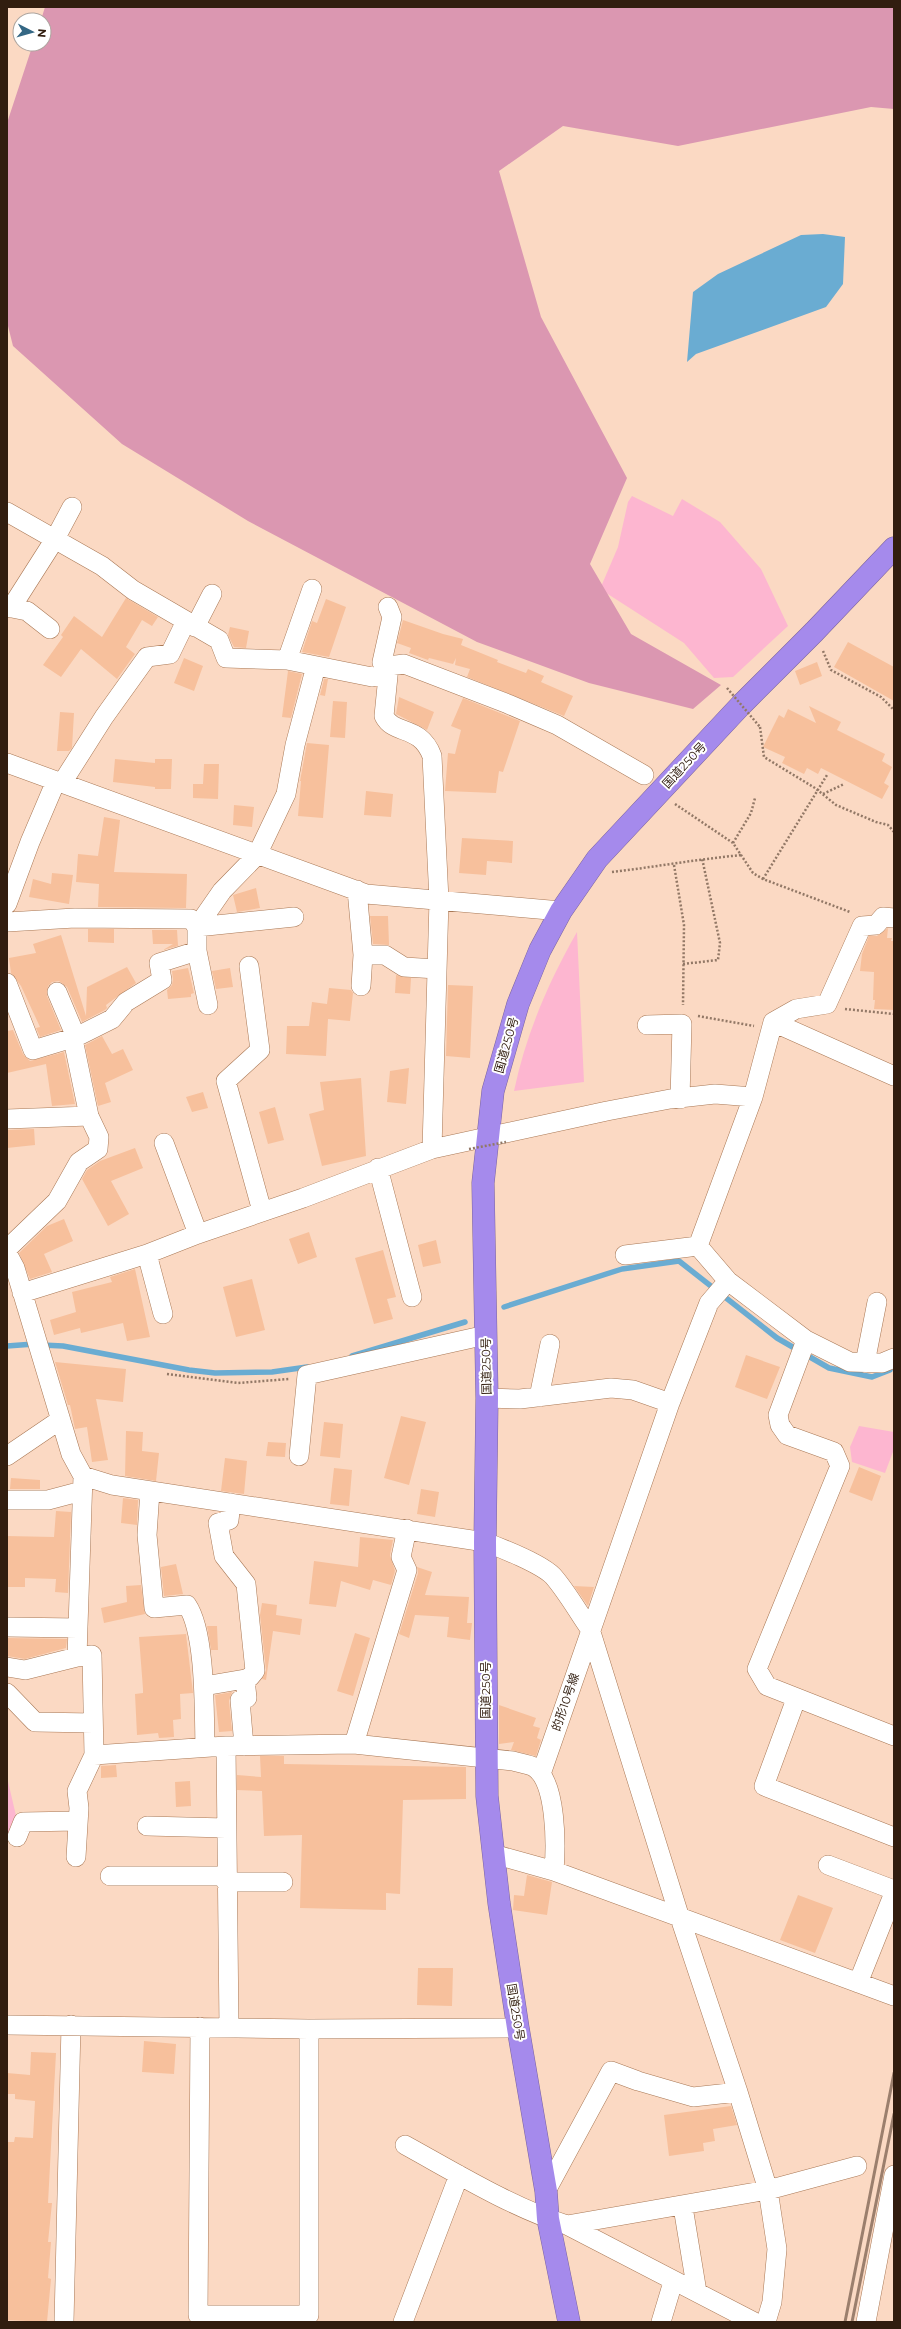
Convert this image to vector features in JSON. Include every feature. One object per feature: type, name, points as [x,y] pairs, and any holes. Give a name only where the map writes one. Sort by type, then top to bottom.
[{"type":"highway","name":"国道250号","points":[[569,2322],[557,2222],[546,2191],[518,2028],[487,1796],[485,1542],[487,1398],[483,1183],[497,1140],[493,1091],[518,1004],[540,950],[561,911],[597,859],[741,705],[814,632],[894,548]]},
{"type":"street","points":[[50,629],[27,611],[9,607],[55,540],[72,507]]},
{"type":"street","points":[[7,512],[102,566],[133,590],[219,640],[226,658],[288,660],[372,677],[404,664],[508,704],[564,729],[644,775]]},
{"type":"street","points":[[288,660],[312,589]]},
{"type":"street","points":[[7,904],[30,842],[59,782],[147,657],[170,654],[212,594]]},
{"type":"street","points":[[388,607],[392,617],[382,662],[388,670],[384,716],[388,722],[421,738],[427,744],[432,756],[439,900],[432,1149]]},
{"type":"street","points":[[208,1004],[197,951],[197,927],[222,891],[257,855],[286,794],[295,745],[316,666]]},
{"type":"street","points":[[7,763],[366,894],[561,911]]},
{"type":"street","points":[[357,890],[363,955],[361,986]]},
{"type":"street","points":[[197,927],[294,917]]},
{"type":"street","points":[[698,1246],[753,1097],[772,1026],[796,1009],[827,1004],[862,926],[876,925],[883,917],[894,918]]},
{"type":"street","points":[[7,922],[75,918],[191,919],[197,927]]},
{"type":"street","points":[[8,991],[33,1050],[76,1037],[112,1018],[126,1002],[162,980],[159,963],[197,951]]},
{"type":"street","points":[[363,955],[385,955],[404,967],[436,969]]},
{"type":"street","points":[[248,966],[260,1050],[226,1082],[262,1211]]},
{"type":"street","points":[[7,1249],[57,1201],[79,1162],[98,1149],[99,1137],[89,1116],[74,1044],[76,1037],[57,992]]},
{"type":"street","points":[[647,1025],[682,1018],[680,1099]]},
{"type":"street","points":[[772,1026],[894,1076]]},
{"type":"street","points":[[22,1293],[147,1254],[432,1149],[497,1140],[600,1112],[680,1099],[715,1094],[753,1097]]},
{"type":"street","points":[[7,1119],[89,1116]]},
{"type":"street","points":[[164,1143],[198,1234]]},
{"type":"street","points":[[378,1168],[412,1297]]},
{"type":"street","points":[[625,1255],[698,1246]]},
{"type":"street","points":[[698,1246],[722,1288],[803,1348],[850,1362],[882,1363],[894,1358]]},
{"type":"street","points":[[7,1253],[14,1268],[60,1420],[82,1484],[77,1657]]},
{"type":"street","points":[[147,1254],[163,1314]]},
{"type":"street","name":"的形10号線","points":[[540,1774],[670,1403],[709,1303],[722,1288]]},
{"type":"street","points":[[865,1362],[877,1302]]},
{"type":"street","points":[[299,1456],[307,1375],[486,1335]]},
{"type":"street","points":[[539,1397],[550,1344]]},
{"type":"street","points":[[803,1348],[778,1415],[780,1425],[787,1435],[834,1452],[840,1466],[757,1669],[767,1686],[796,1699],[894,1736]]},
{"type":"street","points":[[487,1398],[520,1399],[611,1388],[633,1390],[670,1403]]},
{"type":"street","points":[[7,1456],[60,1420]]},
{"type":"street","points":[[7,1500],[48,1500],[82,1484],[112,1485],[485,1542],[508,1550],[552,1575],[590,1629],[679,1915],[738,2092],[768,2190],[777,2249],[772,2302],[766,2322]]},
{"type":"street","points":[[150,1491],[147,1535],[154,1608],[188,1605],[194,1616],[204,1686],[204,1747]]},
{"type":"street","points":[[204,1686],[246,1679],[250,1677],[254,1670],[246,1584],[224,1556],[218,1523],[229,1520],[231,1503]]},
{"type":"street","points":[[354,1744],[407,1570],[401,1557],[407,1529]]},
{"type":"street","points":[[7,1627],[78,1628]]},
{"type":"street","points":[[7,1667],[25,1670],[77,1657],[92,1655],[94,1754],[77,1791],[78,1821],[76,1857]]},
{"type":"street","points":[[229,2028],[226,1828],[240,1700],[247,1698],[246,1679]]},
{"type":"street","points":[[7,1693],[35,1722],[93,1723]]},
{"type":"street","points":[[796,1699],[764,1786],[894,1837]]},
{"type":"street","points":[[94,1754],[204,1747],[354,1744],[513,1761],[534,1767],[546,1781],[556,1848],[554,1871]]},
{"type":"street","points":[[17,1837],[23,1822],[78,1821]]},
{"type":"street","points":[[147,1826],[226,1828]]},
{"type":"street","points":[[494,1854],[554,1871],[679,1915],[894,1996]]},
{"type":"street","points":[[828,1865],[894,1892],[858,1983]]},
{"type":"street","points":[[110,1876],[283,1882]]},
{"type":"street","points":[[7,2025],[309,2029],[518,2028]]},
{"type":"street","points":[[64,2322],[71,2025]]},
{"type":"street","points":[[200,2028],[198,2315],[316,2319],[309,2029]]},
{"type":"street","points":[[546,2191],[611,2071],[638,2081],[693,2097],[738,2092]]},
{"type":"street","points":[[405,2145],[459,2175],[557,2222],[754,2322]]},
{"type":"street","points":[[557,2222],[683,2206],[768,2190],[857,2166]]},
{"type":"street","points":[[403,2322],[459,2175]]},
{"type":"street","points":[[866,2322],[894,2175]]},
{"type":"street","points":[[683,2206],[696,2292]]},
{"type":"street","points":[[661,2322],[673,2282]]},
{"type":"path","points":[[814,632],[831,670],[881,697],[894,710]]},
{"type":"path","points":[[727,688],[760,727],[764,757],[823,794],[836,805],[876,822],[888,825],[894,832]]},
{"type":"path","points":[[763,879],[827,775]]},
{"type":"path","points":[[823,794],[844,784]]},
{"type":"path","points":[[660,790],[670,800],[733,843],[753,873],[763,879],[854,914],[862,926]]},
{"type":"path","points":[[733,843],[751,813],[755,798]]},
{"type":"path","points":[[609,872],[674,865],[702,858],[742,855]]},
{"type":"path","points":[[683,964],[718,960],[720,943],[702,858]]},
{"type":"path","points":[[674,865],[684,925],[682,1018],[772,1026]]},
{"type":"path","points":[[827,1004],[836,1008],[894,1014]]},
{"type":"path","points":[[469,1149],[497,1140]]},
{"type":"path","points":[[167,1374],[238,1383],[281,1380],[307,1375]]},
{"type":"shaded area","points":[[45,7],[894,7],[894,109],[871,107],[678,146],[563,126],[499,171],[541,317],[627,478],[590,564],[631,634],[721,685],[693,709],[589,683],[477,642],[248,521],[122,444],[13,346],[7,322],[7,123],[30,52],[52,52],[52,12],[43,12]]},
{"type":"shaded area","points":[[632,496],[673,516],[682,499],[720,522],[761,569],[788,626],[733,677],[714,678],[684,643],[600,589],[618,547],[628,502]]},
{"type":"shaded area","points":[[577,932],[584,1082],[514,1091],[525,1049],[539,1009],[566,951]]},
{"type":"shaded area","points":[[859,1426],[894,1432],[894,1449],[885,1473],[852,1462],[850,1447]]},
{"type":"shaded area","points":[[7,1777],[17,1820],[11,1837],[7,1837]]},
{"type":"water","points":[[823,234],[845,237],[843,284],[826,307],[696,354],[687,362],[693,292],[718,274],[801,235]]},
{"type":"building","points":[[126,598],[158,617],[152,626],[142,620],[126,647],[135,654],[117,679],[81,649],[61,677],[43,665],[63,637],[61,635],[74,616],[102,637]]},
{"type":"building","points":[[326,599],[346,607],[329,657],[302,652],[312,621],[317,623]]},
{"type":"building","points":[[403,620],[443,634],[463,639],[461,645],[498,660],[497,662],[526,673],[528,669],[544,676],[541,682],[573,696],[564,716],[467,677],[470,669],[455,665],[456,658],[453,664],[429,658],[428,660],[409,653],[411,648],[397,643]]},
{"type":"building","points":[[230,627],[249,631],[246,648],[234,647],[228,635]]},
{"type":"building","points":[[848,642],[894,667],[894,701],[834,667]]},
{"type":"building","points":[[184,658],[203,666],[194,691],[174,683]]},
{"type":"building","points":[[817,662],[822,676],[800,685],[795,671]]},
{"type":"building","points":[[288,671],[302,674],[291,718],[282,717]]},
{"type":"building","points":[[324,679],[328,679],[325,696],[320,695]]},
{"type":"building","points":[[399,697],[434,712],[427,730],[396,714]]},
{"type":"building","points":[[463,698],[520,721],[503,772],[499,771],[496,793],[445,791],[448,753],[455,754],[461,730],[451,726]]},
{"type":"building","points":[[333,701],[347,702],[345,738],[330,737]]},
{"type":"building","points":[[809,706],[841,722],[837,730],[885,754],[882,761],[892,767],[884,783],[889,786],[882,799],[821,768],[818,774],[807,768],[804,774],[782,763],[785,757],[763,747],[779,715],[784,718],[788,709],[816,723]]},
{"type":"building","points":[[60,712],[74,713],[72,748],[69,751],[57,751]]},
{"type":"building","points":[[307,743],[329,745],[323,818],[298,816],[300,781]]},
{"type":"building","points":[[115,759],[155,763],[155,759],[172,759],[171,789],[155,789],[155,787],[113,782]]},
{"type":"building","points":[[204,764],[219,764],[218,799],[193,798],[193,784],[203,784]]},
{"type":"building","points":[[366,791],[393,794],[391,817],[364,815]]},
{"type":"building","points":[[234,805],[254,807],[252,827],[233,825]]},
{"type":"building","points":[[104,817],[120,820],[114,872],[187,874],[186,908],[98,907],[99,884],[76,882],[78,854],[98,856]]},
{"type":"building","points":[[462,838],[513,841],[512,863],[487,861],[486,875],[459,873]]},
{"type":"building","points":[[52,873],[73,875],[69,904],[29,897],[33,879],[51,884]]},
{"type":"building","points":[[256,888],[260,908],[237,912],[233,895]]},
{"type":"building","points":[[370,916],[388,916],[389,945],[373,944]]},
{"type":"building","points":[[888,928],[887,938],[892,938],[891,941],[894,941],[894,1010],[874,1009],[874,972],[860,971],[862,954],[869,936],[877,936]]},
{"type":"building","points":[[88,929],[114,929],[114,943],[88,942]]},
{"type":"building","points":[[152,930],[177,930],[178,946],[163,950],[173,944],[153,944]]},
{"type":"building","points":[[61,935],[86,1016],[87,987],[127,967],[136,983],[106,1005],[107,1008],[105,1010],[82,1022],[67,987],[59,981],[52,982],[48,986],[47,996],[61,1030],[40,1037],[36,1028],[40,1027],[21,986],[11,973],[9,958],[36,953],[33,944]]},
{"type":"building","points":[[188,968],[194,993],[191,994],[191,997],[168,999],[167,990],[172,985],[172,971]]},
{"type":"building","points":[[230,968],[233,987],[216,989],[212,971]]},
{"type":"building","points":[[396,975],[411,978],[410,994],[395,993]]},
{"type":"building","points":[[448,985],[473,986],[470,1058],[446,1056]]},
{"type":"building","points":[[329,988],[351,990],[353,993],[350,1021],[328,1019],[326,1056],[286,1054],[287,1026],[309,1026],[312,1002],[327,1004]]},
{"type":"building","points":[[13,1030],[23,1054],[30,1061],[64,1052],[75,1104],[52,1106],[46,1064],[7,1073],[7,1031]]},
{"type":"building","points":[[102,1036],[112,1054],[123,1049],[133,1070],[105,1083],[111,1102],[98,1106],[85,1045]]},
{"type":"building","points":[[409,1068],[406,1104],[387,1102],[390,1071]]},
{"type":"building","points":[[361,1078],[366,1156],[322,1166],[309,1114],[324,1110],[320,1082]]},
{"type":"building","points":[[203,1092],[208,1108],[192,1112],[186,1097]]},
{"type":"building","points":[[275,1107],[284,1140],[268,1144],[259,1112]]},
{"type":"building","points":[[34,1129],[35,1145],[7,1148],[7,1130]]},
{"type":"building","points":[[135,1148],[143,1168],[111,1181],[129,1214],[108,1226],[82,1179],[87,1170],[100,1161]]},
{"type":"building","points":[[64,1219],[73,1241],[44,1254],[52,1272],[30,1279],[19,1253],[47,1226]]},
{"type":"building","points":[[309,1232],[317,1257],[298,1264],[289,1239]]},
{"type":"building","points":[[436,1240],[441,1263],[423,1267],[418,1245]]},
{"type":"building","points":[[383,1250],[396,1297],[387,1299],[393,1319],[374,1324],[355,1258]]},
{"type":"building","points":[[135,1269],[150,1337],[127,1341],[123,1323],[81,1333],[80,1328],[54,1335],[50,1320],[76,1312],[72,1292],[112,1282],[110,1277]]},
{"type":"building","points":[[252,1279],[265,1330],[236,1337],[223,1287]]},
{"type":"building","points":[[746,1355],[780,1367],[767,1399],[735,1387]]},
{"type":"building","points":[[55,1362],[126,1369],[123,1402],[96,1399],[108,1460],[92,1462],[87,1427],[75,1429],[70,1405],[68,1405]]},
{"type":"building","points":[[401,1416],[426,1422],[409,1485],[384,1478]]},
{"type":"building","points":[[324,1422],[343,1424],[340,1458],[320,1456]]},
{"type":"building","points":[[126,1431],[143,1432],[142,1451],[159,1453],[156,1481],[125,1476]]},
{"type":"building","points":[[268,1442],[286,1443],[285,1457],[266,1456]]},
{"type":"building","points":[[225,1458],[247,1461],[244,1494],[221,1491]]},
{"type":"building","points":[[859,1467],[881,1476],[872,1501],[849,1492]]},
{"type":"building","points":[[334,1468],[352,1470],[349,1506],[330,1504]]},
{"type":"building","points":[[11,1478],[40,1480],[40,1489],[10,1489]]},
{"type":"building","points":[[421,1489],[439,1492],[435,1517],[417,1514]]},
{"type":"building","points":[[123,1498],[138,1500],[137,1525],[121,1523]]},
{"type":"building","points":[[56,1511],[71,1512],[68,1593],[55,1592],[56,1579],[25,1578],[25,1587],[7,1587],[7,1536],[54,1537]]},
{"type":"building","points":[[360,1537],[393,1540],[390,1555],[395,1571],[391,1585],[373,1580],[370,1590],[341,1581],[336,1607],[309,1604],[314,1561],[358,1567]]},
{"type":"building","points":[[176,1564],[183,1594],[164,1596],[161,1567]]},
{"type":"building","points":[[417,1567],[432,1572],[425,1595],[469,1597],[467,1623],[472,1623],[470,1640],[447,1637],[449,1617],[415,1615],[409,1638],[399,1634],[418,1573]]},
{"type":"building","points":[[141,1585],[145,1614],[104,1623],[101,1608],[127,1602],[126,1586]]},
{"type":"building","points":[[574,1586],[594,1587],[588,1606]]},
{"type":"building","points":[[262,1603],[277,1605],[276,1615],[302,1619],[300,1635],[273,1631],[266,1680],[262,1679],[266,1670],[260,1615]]},
{"type":"building","points":[[207,1626],[217,1626],[218,1650],[211,1650]]},
{"type":"building","points":[[355,1633],[370,1638],[353,1696],[337,1691]]},
{"type":"building","points":[[186,1634],[193,1693],[180,1694],[181,1719],[173,1720],[174,1737],[159,1738],[158,1733],[137,1735],[135,1694],[143,1693],[139,1637]]},
{"type":"building","points":[[7,1638],[67,1639],[66,1648],[25,1659],[7,1656]]},
{"type":"building","points":[[232,1692],[229,1701],[232,1731],[219,1732],[215,1695]]},
{"type":"building","points":[[499,1705],[536,1718],[533,1726],[540,1728],[537,1738],[541,1740],[536,1756],[511,1750],[514,1742],[499,1744]]},
{"type":"building","points":[[260,1756],[284,1756],[284,1764],[466,1767],[466,1799],[403,1800],[400,1894],[386,1893],[386,1910],[300,1908],[302,1835],[264,1836],[262,1791],[237,1790],[237,1775],[261,1777]]},
{"type":"building","points":[[116,1765],[117,1777],[101,1778],[101,1766]]},
{"type":"building","points":[[190,1781],[191,1806],[176,1807],[175,1782]]},
{"type":"building","points":[[527,1875],[552,1882],[547,1915],[513,1910],[514,1895],[524,1896]]},
{"type":"building","points":[[798,1895],[833,1908],[815,1953],[780,1940]]},
{"type":"building","points":[[418,1968],[453,1968],[452,2006],[417,2005]]},
{"type":"building","points":[[144,2041],[176,2044],[174,2074],[142,2072]]},
{"type":"building","points":[[31,2052],[56,2053],[48,2203],[52,2203],[48,2242],[51,2242],[48,2278],[51,2279],[47,2322],[7,2320],[7,2142],[14,2142],[15,2137],[33,2138],[35,2101],[15,2099],[15,2094],[7,2094],[7,2073],[30,2075]]},
{"type":"building","points":[[731,2106],[737,2125],[713,2129],[715,2141],[703,2143],[704,2151],[669,2156],[664,2115]]},
{"type":"waterway","points":[[504,1307],[622,1269],[679,1261],[777,1338],[829,1368],[872,1377],[890,1370]]},
{"type":"waterway","points":[[352,1356],[465,1322]]},
{"type":"waterway","points":[[7,1346],[34,1344]]},
{"type":"waterway","points":[[42,1345],[63,1346],[189,1370],[215,1373],[272,1372],[307,1367]]},
{"type":"railway","points":[[845,2322],[894,2073]]},
{"type":"railway","points":[[852,2322],[894,2114]]}]
